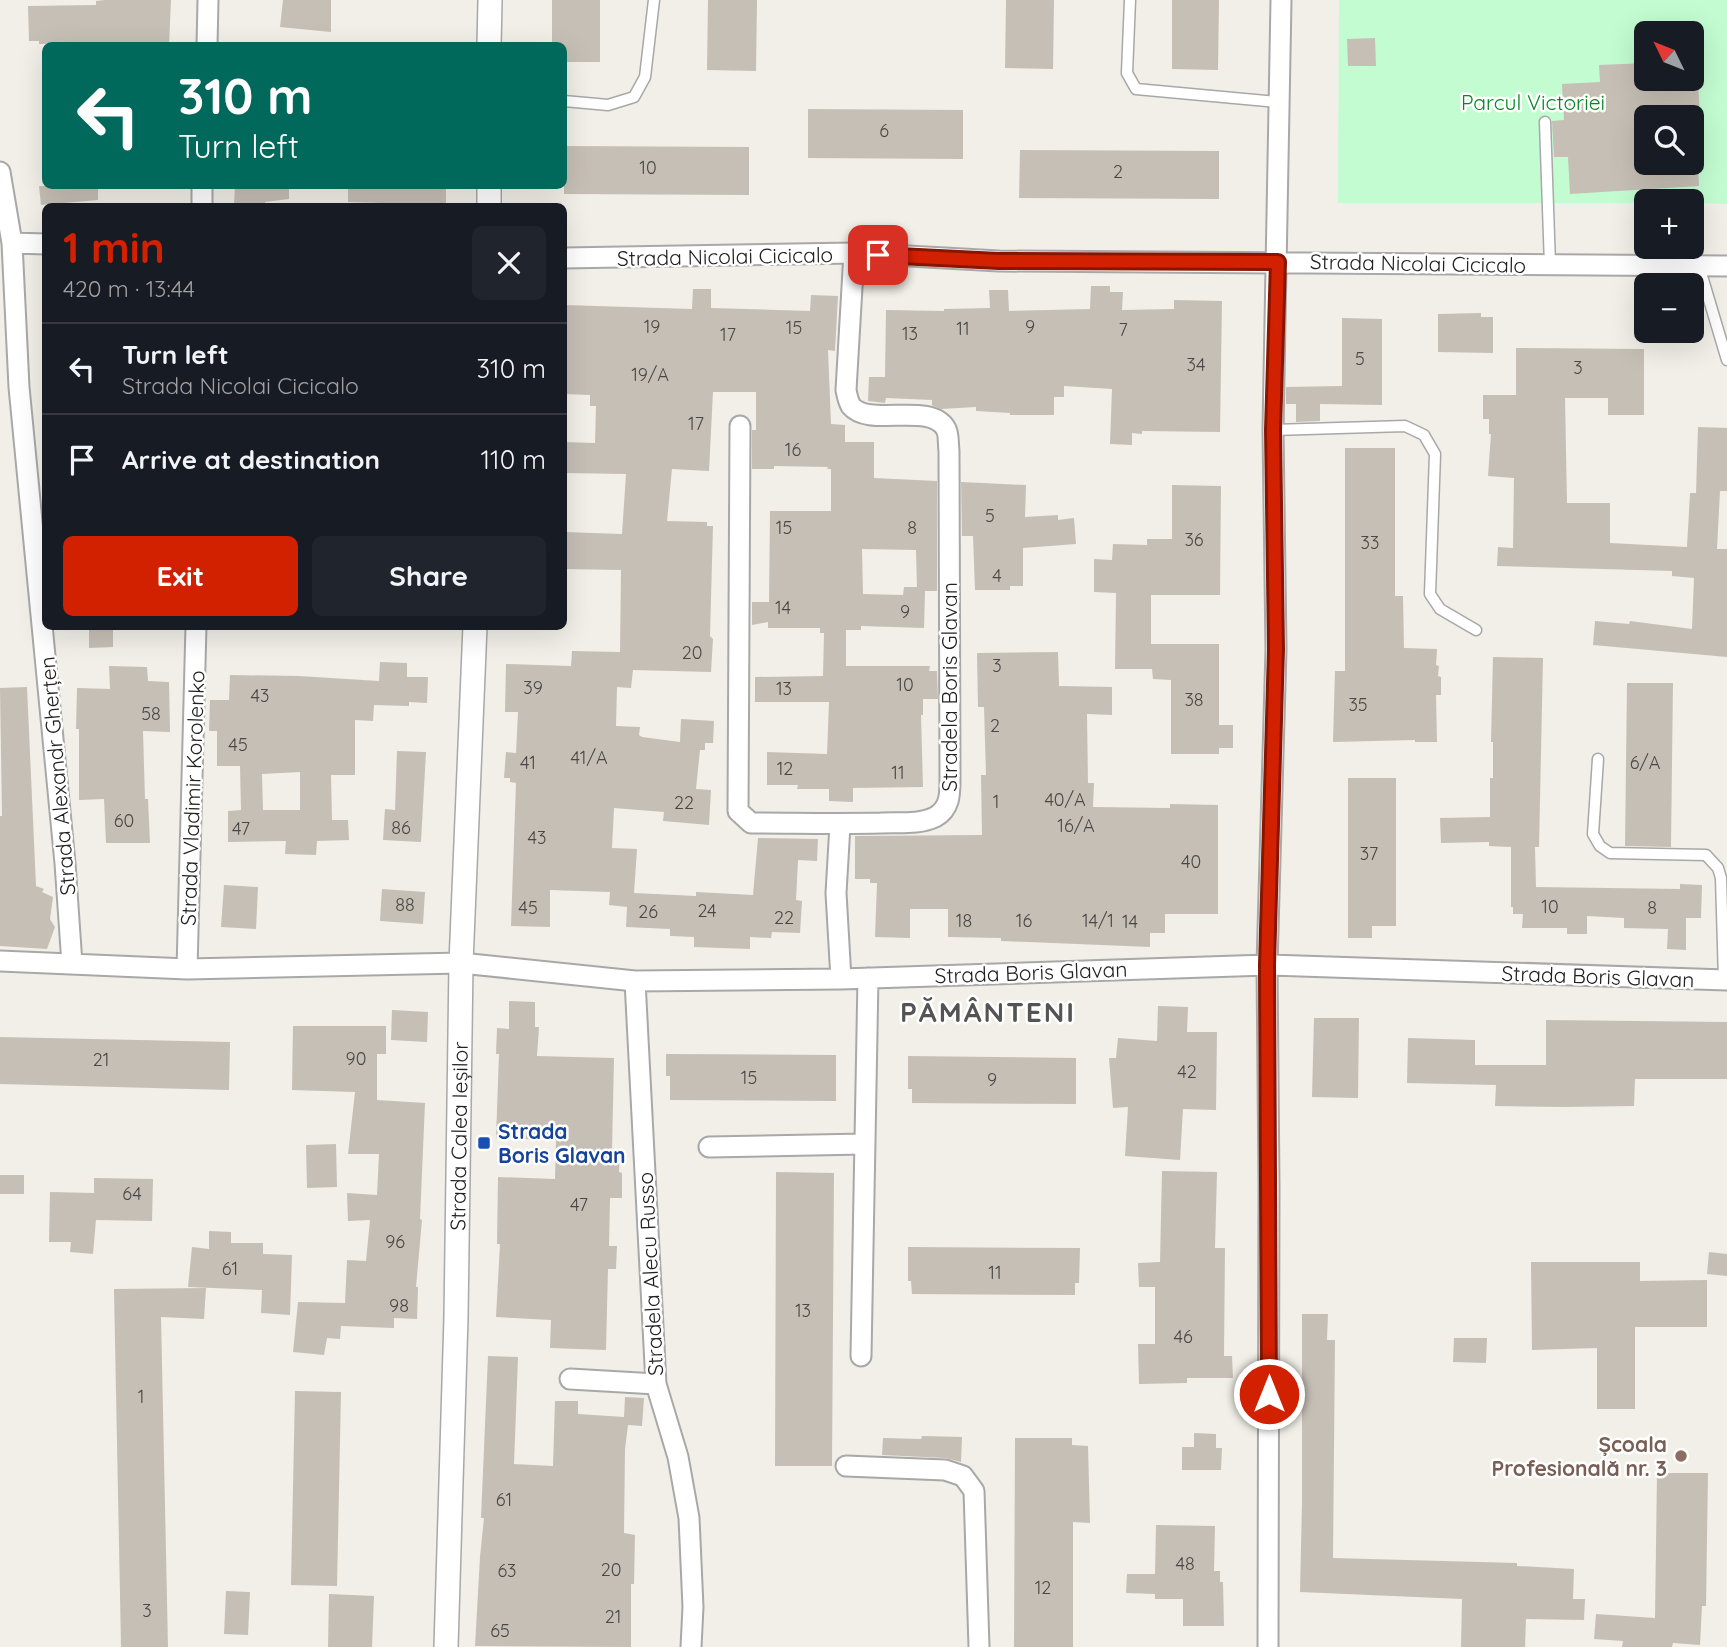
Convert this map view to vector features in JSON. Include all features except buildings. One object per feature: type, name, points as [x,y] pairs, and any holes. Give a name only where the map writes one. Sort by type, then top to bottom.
[{"type":"street","points":[[207,42],[208,0]]},
{"type":"street","points":[[489,42],[490,0]]},
{"type":"street","points":[[1268,1647],[1267,965],[1276,649],[1273,430],[1281,0]]},
{"type":"street","name":"Strada Alexandr Gherțen","points":[[0,172],[12,243],[19,387],[42,625]]},
{"type":"street","points":[[12,243],[42,244]]},
{"type":"street","name":"Strada Nicolai Cicicalo","points":[[567,258],[854,253],[999,261],[1727,266]]},
{"type":"street","name":"Stradela Boris Glavan","points":[[740,426],[738,811],[751,823],[840,825],[911,822],[933,818],[942,812],[949,801],[950,780],[949,464],[946,429],[940,422],[928,417],[864,413],[854,409],[849,403],[846,390],[854,253]]},
{"type":"street","name":"Strada Alexandr Gherțen","points":[[42,630],[72,964]]},
{"type":"street","name":"Strada Vladimir Korolenko","points":[[187,969],[196,630]]},
{"type":"street","name":"Strada Calea Ieșilor","points":[[446,1647],[456,1317],[461,964],[475,630]]},
{"type":"street","points":[[840,825],[836,892],[841,979]]},
{"type":"street","name":"Strada Boris Glavan","points":[[0,961],[187,969],[461,964],[635,981],[841,979],[1267,965],[1726,980]]},
{"type":"street","points":[[861,1356],[868,978]]},
{"type":"street","name":"Stradela Alecu Russo","points":[[635,981],[656,1384],[678,1457],[689,1518],[693,1607],[691,1647]]},
{"type":"street","points":[[709,1147],[864,1144]]},
{"type":"street","points":[[570,1379],[656,1384]]},
{"type":"street","points":[[846,1466],[946,1470],[963,1476],[974,1491],[979,1647]]},
{"type":"lane","points":[[567,101],[608,105],[634,97],[645,77],[654,0]]},
{"type":"lane","points":[[1130,0],[1127,73],[1136,89],[1278,102]]},
{"type":"lane","points":[[1545,122],[1550,265]]},
{"type":"lane","points":[[1699,266],[1727,360]]},
{"type":"lane","points":[[1273,430],[1405,426],[1424,435],[1435,454],[1430,594],[1440,609],[1476,630]]},
{"type":"lane","points":[[1598,759],[1593,834],[1601,846],[1610,853],[1706,855],[1718,868],[1721,878],[1726,980]]},
{"type":"green space","name":"Parcul Victoriei","points":[[1339,0],[1727,0],[1727,204],[1704,203],[1704,189],[1634,189],[1634,203],[1338,203]]},
{"type":"place","name":"Strada Boris Glavan","points":[[484,1143]]},
{"type":"place","name":"Școala Profesională nr. 3","points":[[1681,1456]]},
{"type":"district","name":"PĂMÂNTENI","points":[[988,1011]]},
{"type":"route","points":[[878,255],[999,261],[1278,262],[1273,430],[1276,649],[1267,965],[1269,1394]]}]
